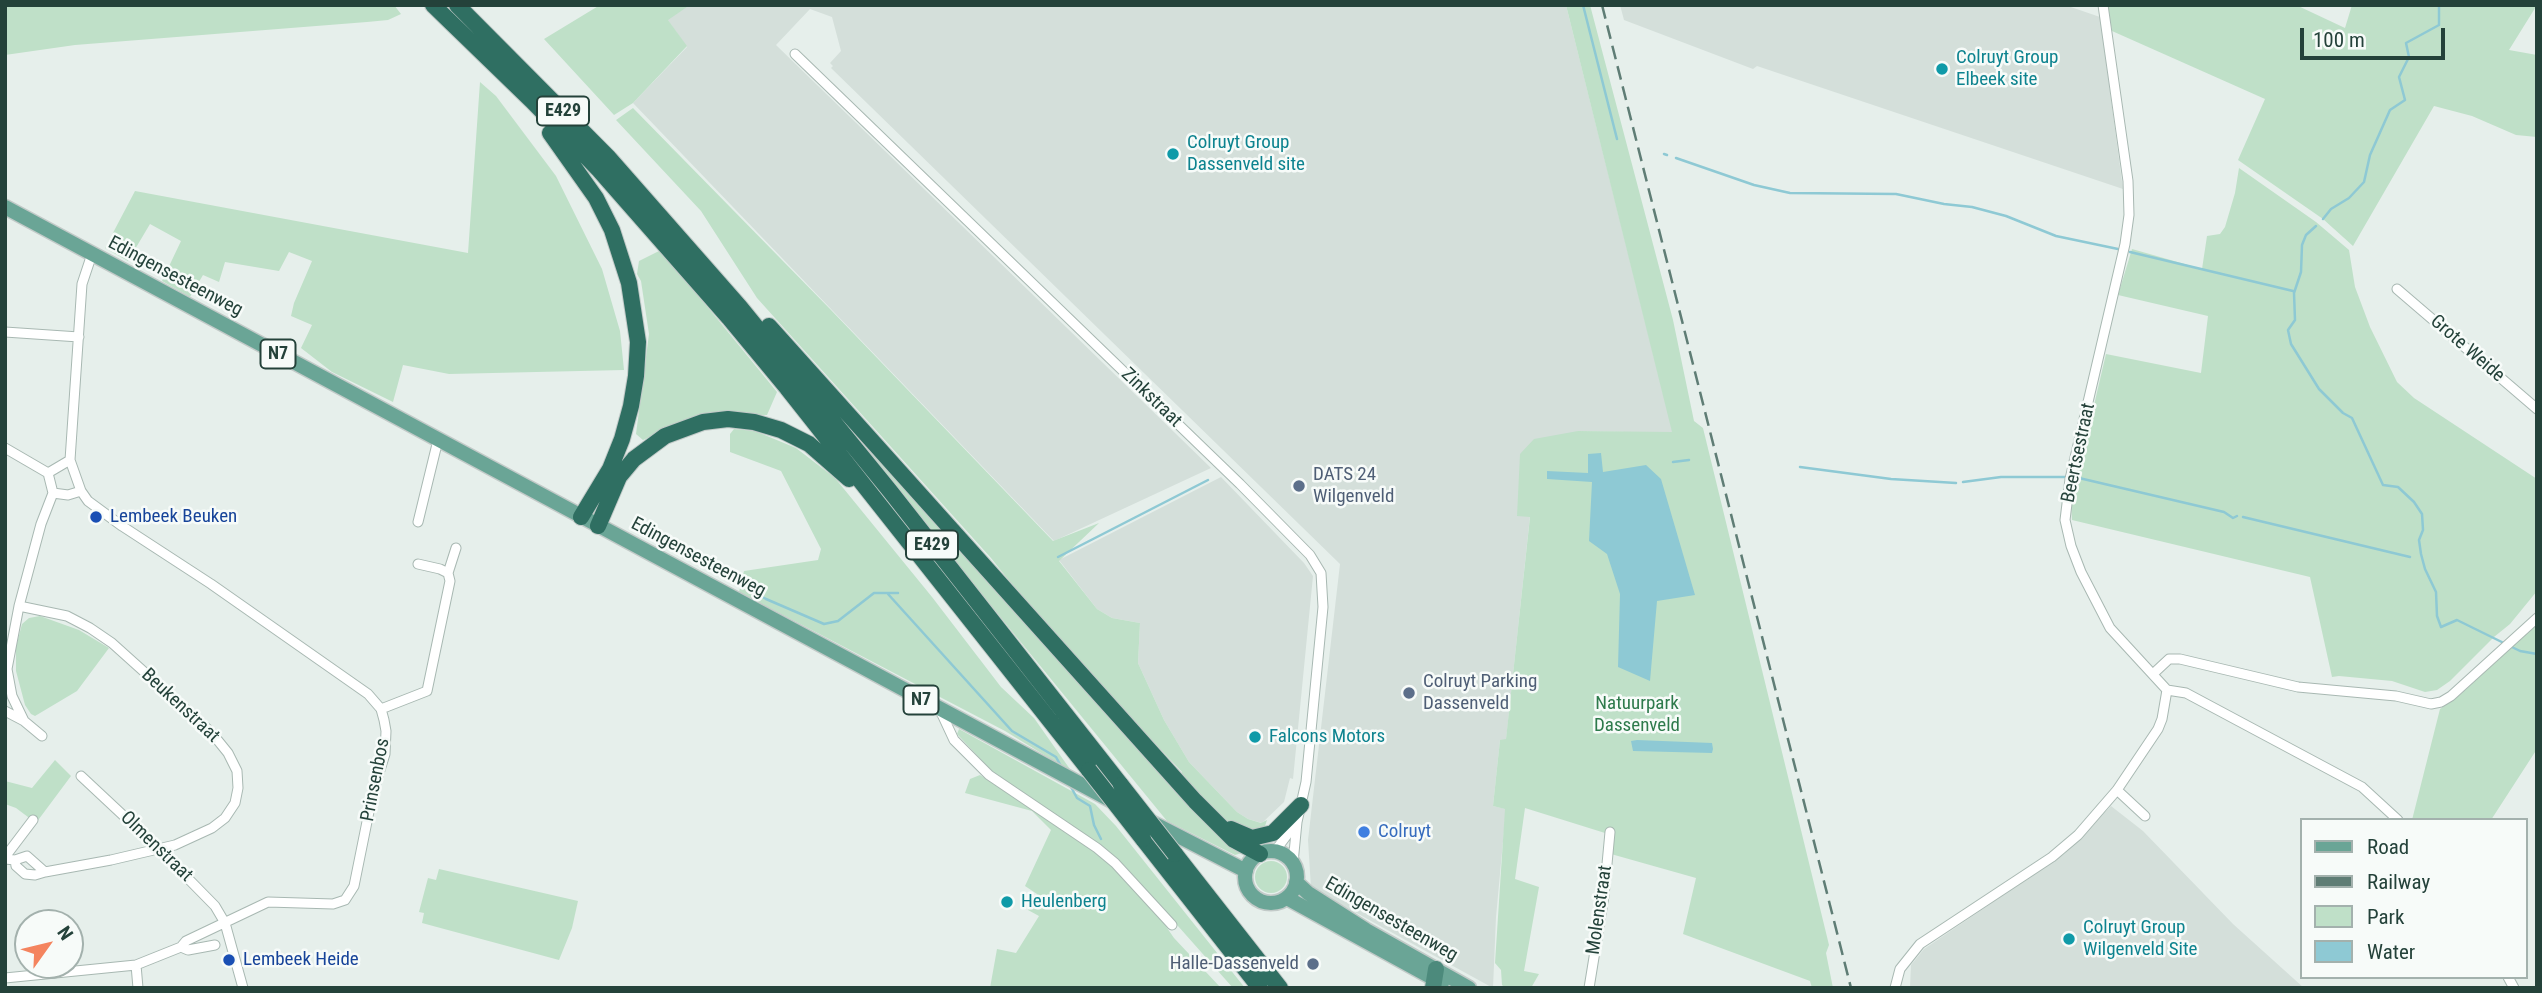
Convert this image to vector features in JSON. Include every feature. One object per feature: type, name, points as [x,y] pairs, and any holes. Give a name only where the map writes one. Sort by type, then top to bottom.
[{"type":"highway","name":"E429","points":[[433,5],[532,101],[661,240],[779,378],[1261,988]]},
{"type":"highway","name":"E429","points":[[457,5],[609,158],[740,307],[881,481],[1279,988]]},
{"type":"highway","points":[[532,101],[548,130],[596,198],[612,230],[629,283],[638,342],[636,376],[628,417],[610,469],[581,517]]},
{"type":"highway","points":[[740,307],[761,316],[1195,801],[1234,840],[1268,853]]},
{"type":"highway","points":[[598,526],[620,477],[648,447],[682,428],[728,419],[767,426],[809,444],[878,502]]},
{"type":"highway","points":[[1217,822],[1241,835],[1252,838],[1263,836],[1281,826],[1301,805]]},
{"type":"main road","name":"Edingensesteenweg","points":[[5,207],[940,710],[1246,871]]},
{"type":"main road","points":[[1268,853],[1289,858],[1293,863],[1296,882],[1287,898],[1272,903],[1257,899],[1247,887],[1246,871],[1253,858],[1268,853]]},
{"type":"main road","name":"Edingensesteenweg","points":[[1296,882],[1308,893],[1439,981]]},
{"type":"main road","name":"Edingensesteenweg","points":[[1287,898],[1439,981],[1469,988]]},
{"type":"street","name":"Beertsestraat","points":[[2103,5],[2128,181],[2129,215],[2123,257],[2070,479],[2065,520],[2081,572],[2110,628],[2168,690]]},
{"type":"street","name":"Zinkstraat","points":[[795,54],[1310,555],[1321,573],[1323,607],[1293,863]]},
{"type":"street","name":"Prinsenbos","points":[[92,254],[82,284],[70,460],[81,491],[88,501],[122,526],[211,584],[368,694],[381,709],[386,731],[384,754],[373,792],[354,886],[345,900],[333,904],[268,902],[225,923]]},
{"type":"street","name":"Grote Weide","points":[[2397,289],[2537,409]]},
{"type":"street","points":[[5,332],[79,337]]},
{"type":"street","points":[[418,522],[438,440]]},
{"type":"street","points":[[5,448],[48,473],[53,493],[41,524],[19,606],[7,669],[12,696],[24,721]]},
{"type":"street","points":[[48,473],[70,460]]},
{"type":"street","points":[[53,493],[68,495],[81,491]]},
{"type":"street","points":[[381,709],[427,691],[450,581],[448,573],[456,548]]},
{"type":"street","points":[[418,564],[448,573]]},
{"type":"street","name":"Beukenstraat","points":[[9,859],[25,874],[35,875],[175,845],[212,828],[225,818],[235,803],[238,788],[237,771],[228,753],[211,732],[112,643],[67,616],[19,606]]},
{"type":"street","points":[[2154,673],[2169,659],[2180,659],[2298,687],[2396,696],[2431,704],[2451,696],[2537,618]]},
{"type":"street","points":[[1895,988],[1900,969],[1920,944],[2052,857],[2078,835],[2117,790],[2158,729],[2168,690],[2186,692],[2362,787],[2396,818]]},
{"type":"street","points":[[5,704],[12,696]]},
{"type":"street","points":[[940,710],[954,740],[989,775],[1097,848],[1115,863],[1172,925]]},
{"type":"street","points":[[5,711],[24,721],[42,736]]},
{"type":"street","name":"Olmenstraat","points":[[81,776],[172,861],[208,898],[225,923]]},
{"type":"street","points":[[2117,790],[2145,816]]},
{"type":"street","points":[[9,859],[33,820]]},
{"type":"street","name":"Zinkstraat","points":[[1268,853],[1297,822]]},
{"type":"street","name":"Molenstraat","points":[[1589,988],[1604,896],[1610,832]]},
{"type":"street","points":[[172,861],[175,845]]},
{"type":"street","points":[[9,859],[27,856],[46,872]]},
{"type":"street","points":[[5,978],[136,965],[181,947],[186,941],[225,923],[243,988]]},
{"type":"street","points":[[181,947],[188,950],[215,946]]},
{"type":"street","points":[[136,965],[138,988]]},
{"type":"shaded area","points":[[690,5],[1566,5],[1673,433],[1578,431],[1517,515],[1530,516],[1506,740],[1500,740],[1493,806],[1506,809],[1496,917],[1493,988],[1311,888],[1308,840],[1340,564],[831,68],[833,66],[830,63],[841,51],[832,17],[810,9],[776,45],[1211,468],[1054,541],[633,103],[687,47],[667,19]]},
{"type":"shaded area","points":[[1620,5],[2065,5],[2100,17],[2123,189],[1757,66],[1753,69],[1624,20]]},
{"type":"shaded area","points":[[1221,477],[1304,563],[1313,576],[1293,779],[1290,778],[1284,802],[1262,823],[1237,812],[1189,762],[1164,720],[1138,663],[1140,623],[1112,618],[1097,609],[1059,560]]},
{"type":"shaded area","points":[[2111,806],[2143,831],[2233,924],[2304,988],[1910,988],[1911,965],[1924,949],[2064,854]]},
{"type":"green space","points":[[5,5],[394,5],[401,14],[388,20],[75,45],[5,55]]},
{"type":"green space","points":[[600,5],[690,5],[668,20],[687,46],[633,103],[614,115],[544,39]]},
{"type":"green space","name":"Natuurpark Dassenveld","points":[[1566,5],[1590,5],[1673,320],[1694,421],[1703,428],[1829,945],[1826,953],[1833,988],[1812,988],[1810,981],[1683,934],[1696,878],[1611,854],[1605,833],[1525,808],[1515,879],[1539,887],[1524,971],[1539,974],[1531,988],[1505,988],[1502,985],[1501,970],[1495,963],[1505,809],[1493,806],[1500,740],[1506,739],[1530,517],[1517,516],[1520,454],[1534,439],[1578,431],[1672,432]]},
{"type":"green space","points":[[2107,5],[2296,5],[2345,28],[2352,5],[2537,5],[2509,50],[2537,55],[2537,137],[2516,135],[2472,116],[2434,106],[2353,246],[2323,219],[2238,160],[2265,99],[2112,31]]},
{"type":"green space","points":[[480,82],[496,96],[556,176],[602,269],[620,331],[624,370],[449,374],[403,365],[393,402],[332,372],[301,348],[312,325],[291,316],[312,261],[289,252],[279,271],[225,262],[219,282],[203,275],[190,297],[162,281],[181,241],[150,224],[128,261],[105,248],[135,191],[468,253]]},
{"type":"green space","points":[[633,108],[1053,541],[1099,523],[1059,561],[1097,609],[1112,618],[1140,623],[1138,663],[1164,720],[1189,762],[1237,812],[1261,823],[1267,820],[1264,829],[1246,833],[1226,821],[1206,803],[1182,772],[1054,637],[991,558],[757,298],[701,211],[616,120]]},
{"type":"green space","points":[[2239,168],[2316,222],[2349,250],[2355,287],[2370,327],[2397,382],[2414,398],[2537,479],[2537,591],[2510,624],[2437,690],[2425,692],[2392,681],[2332,677],[2310,577],[2072,520],[2071,503],[2106,354],[2201,373],[2208,316],[2118,295],[2132,249],[2202,269],[2207,236],[2220,234],[2225,227]]},
{"type":"green space","points":[[661,250],[777,392],[767,415],[701,414],[643,440],[636,434],[649,334],[641,281],[637,274],[639,261]]},
{"type":"green space","points":[[843,420],[1178,795],[1245,852],[1235,855],[1167,821],[840,421]]},
{"type":"green space","points":[[734,429],[755,431],[796,448],[835,478],[1001,687],[1034,718],[1072,772],[1005,731],[739,592],[744,571],[818,560],[821,549],[781,471],[730,452],[730,434]]},
{"type":"green space","points":[[40,616],[79,630],[109,648],[77,691],[35,716],[25,705],[16,671],[16,647],[22,624],[29,618]]},
{"type":"green space","points":[[2537,624],[2537,749],[2492,818],[2413,818],[2440,709],[2461,694]]},
{"type":"green space","points":[[959,729],[1095,804],[1116,826],[1245,988],[1233,988],[1123,864],[1174,938],[1221,988],[990,988],[997,949],[1016,953],[1039,916],[1028,910],[1037,894],[1025,886],[1051,830],[1032,811],[965,793],[970,779],[980,775],[1019,800],[957,734]]},
{"type":"green space","points":[[55,760],[71,776],[36,823],[16,808],[5,804],[5,781],[32,788]]},
{"type":"green space","points":[[1271,861],[1282,866],[1287,877],[1282,888],[1271,893],[1260,888],[1255,877],[1260,866]]},
{"type":"green space","points":[[439,869],[578,901],[572,928],[559,960],[422,923],[424,913],[419,912],[428,878],[436,880]]},
{"type":"water","points":[[1601,453],[1603,472],[1646,465],[1661,479],[1695,595],[1657,601],[1650,681],[1618,667],[1620,594],[1607,554],[1589,541],[1592,482],[1547,479],[1547,471],[1588,473],[1588,454]]},
{"type":"water","points":[[1631,741],[1712,743],[1713,749],[1712,753],[1633,751]]},
{"type":"waterway","points":[[1583,5],[1617,139]]},
{"type":"waterway","points":[[2323,219],[2364,182],[2370,155],[2390,110],[2405,100],[2399,77],[2409,57],[2406,43],[2439,25],[2439,5]]},
{"type":"waterway","points":[[1676,158],[1754,185],[1790,193],[1896,194],[1972,207],[2006,216],[2056,236],[2118,249]]},
{"type":"waterway","points":[[2316,226],[2306,235],[2302,245],[2301,272],[2294,293],[2295,320],[2288,330],[2291,344],[2319,389],[2343,413],[2352,418],[2383,485],[2398,487],[2422,514],[2423,530],[2419,540],[2421,554],[2436,592],[2437,616],[2441,627],[2457,620],[2520,651],[2537,654]]},
{"type":"waterway","points":[[2130,252],[2293,291]]},
{"type":"waterway","points":[[1673,462],[1689,460]]},
{"type":"waterway","points":[[1800,467],[1891,479],[1956,483]]},
{"type":"waterway","points":[[1963,482],[2001,477],[2066,477]]},
{"type":"waterway","points":[[2079,478],[2224,512],[2233,518],[2237,516]]},
{"type":"waterway","points":[[1058,557],[1208,480]]},
{"type":"waterway","points":[[2243,517],[2410,557]]},
{"type":"waterway","points":[[747,588],[824,624],[838,621],[874,593],[898,593]]},
{"type":"waterway","points":[[888,594],[1012,731],[1056,757],[1062,768]]},
{"type":"waterway","points":[[1071,787],[1077,798],[1090,806],[1094,825],[1101,839]]},
{"type":"railway","points":[[1602,5],[1851,988]]},
{"type":"place","name":"Colruyt Group Elbeek site","points":[[1942,69]]},
{"type":"place","name":"Colruyt Group Dassenveld site","points":[[1173,154]]},
{"type":"place","name":"DATS 24 Wilgenveld","points":[[1299,486]]},
{"type":"place","name":"Lembeek Beuken","points":[[96,517]]},
{"type":"place","name":"Colruyt Parking Dassenveld","points":[[1409,693]]},
{"type":"place","name":"Falcons Motors","points":[[1255,737]]},
{"type":"place","name":"Colruyt","points":[[1364,832]]},
{"type":"place","name":"Heulenberg","points":[[1007,902]]},
{"type":"place","name":"Colruyt Group Wilgenveld Site","points":[[2069,939]]},
{"type":"place","name":"Lembeek Heide","points":[[229,960]]},
{"type":"place","name":"Halle-Dassenveld","points":[[1313,964]]}]
